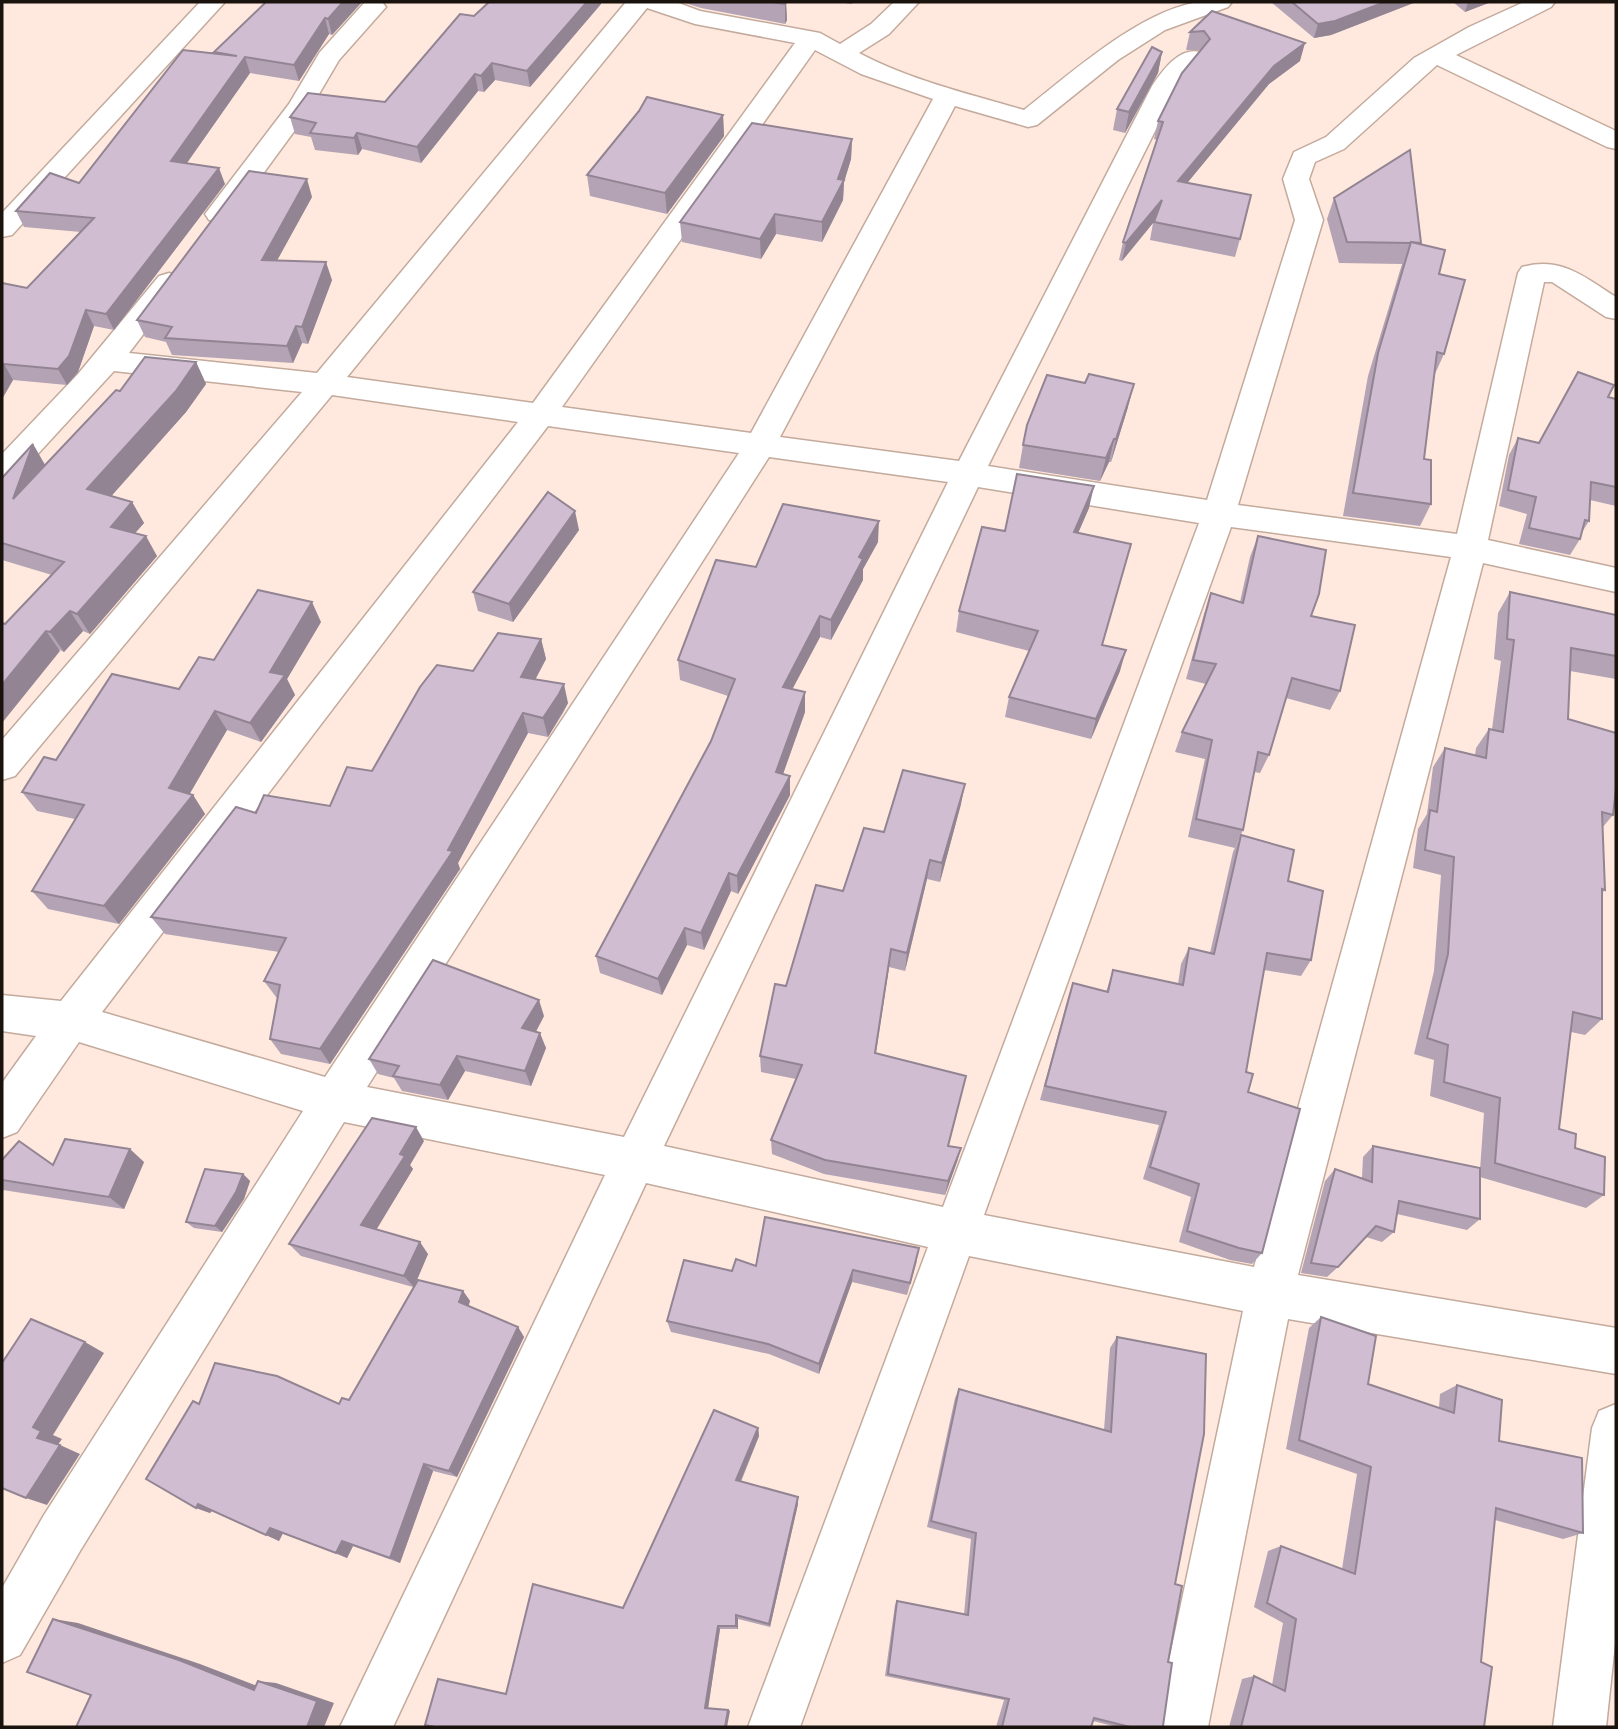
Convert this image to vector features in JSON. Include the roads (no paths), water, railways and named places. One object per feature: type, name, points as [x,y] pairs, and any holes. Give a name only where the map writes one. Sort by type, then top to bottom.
[{"type":"street","points":[[2,229],[213,2]]},
{"type":"street","points":[[2,765],[325,384],[639,2]]},
{"type":"street","points":[[654,2],[695,17],[811,38],[870,69],[948,96],[1028,119],[1109,55],[1156,25],[1220,2]]},
{"type":"street","points":[[841,54],[880,29],[907,2]]},
{"type":"street","points":[[774,1727],[1219,514],[1309,220],[1296,179],[1303,158],[1335,143],[1423,63],[1478,32],[1544,2]]},
{"type":"street","points":[[2,473],[68,407],[139,322],[300,106],[330,57],[374,7]]},
{"type":"street","points":[[2,1118],[70,1021],[540,415],[811,38]]},
{"type":"street","points":[[1438,56],[1616,141]]},
{"type":"street","points":[[366,1727],[635,1160],[968,474],[1165,86],[1191,57]]},
{"type":"street","points":[[2,1637],[62,1533],[334,1100],[759,447],[948,96]]},
{"type":"street","points":[[1182,1727],[1270,1293],[1471,548],[1532,273],[1558,274],[1616,310]]},
{"type":"street","points":[[107,360],[325,384],[759,447],[968,474],[1219,514],[1471,548],[1616,580]]},
{"type":"street","points":[[2,1013],[70,1021],[334,1100],[635,1160],[957,1232],[1270,1293],[1616,1351]]},
{"type":"street","points":[[1579,1727],[1616,1428]]}]
